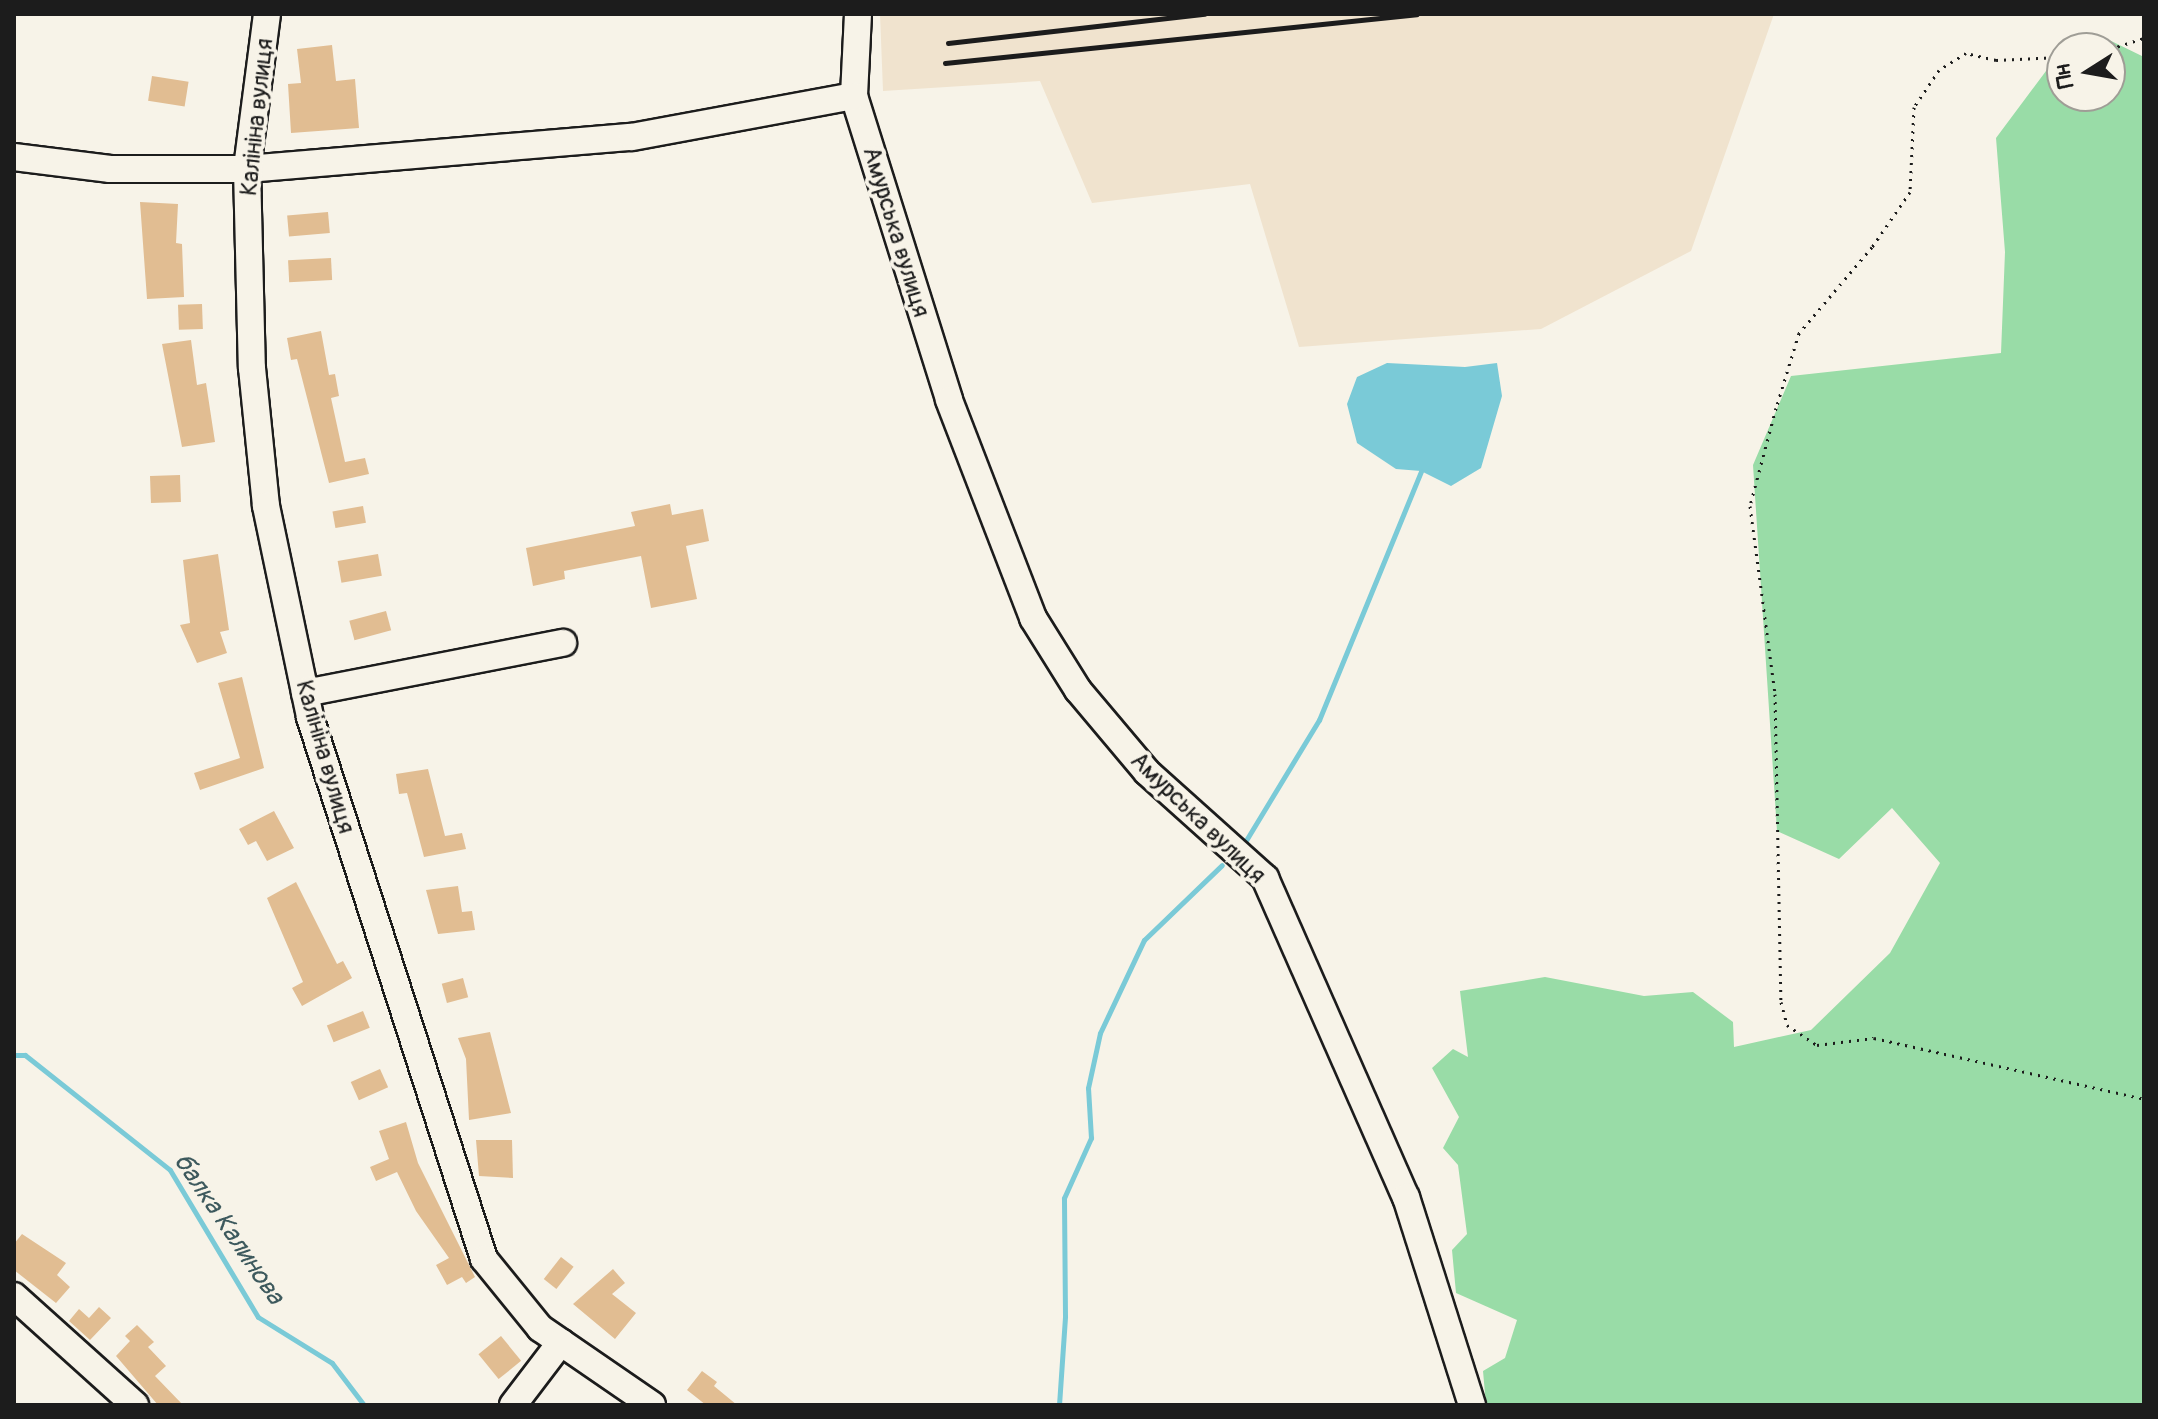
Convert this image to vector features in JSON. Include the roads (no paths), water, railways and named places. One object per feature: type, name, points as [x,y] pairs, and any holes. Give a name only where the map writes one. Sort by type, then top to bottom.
[{"type":"street","name":"Калініна вулиця","points":[[267,14],[247,169],[252,368],[266,506],[305,693],[426,1091],[484,1259],[540,1328],[652,1405]]},
{"type":"street","name":"Амурська вулиця","points":[[858,14],[854,96],[949,400],[1033,618],[1078,690],[1147,772],[1265,878],[1406,1197],[1472,1405]]},
{"type":"street","points":[[14,157],[110,169],[247,169],[632,137],[854,96]]},
{"type":"street","points":[[305,693],[563,643]]},
{"type":"street","points":[[14,1296],[135,1405]]},
{"type":"street","points":[[513,1405],[561,1342]]},
{"type":"water","points":[[1387,363],[1465,367],[1497,363],[1502,396],[1481,468],[1451,486],[1421,471],[1396,469],[1357,443],[1347,404],[1357,377]]},
{"type":"waterway","points":[[1245,842],[1319,720],[1421,471]]},
{"type":"waterway","points":[[1059,1405],[1065,1316],[1064,1198],[1091,1138],[1088,1088],[1100,1033],[1144,940],[1222,865]]},
{"type":"waterway","name":"балка Калинова","points":[[14,1055],[25,1055],[170,1170],[258,1317],[332,1363],[364,1405]]},
{"type":"railway","points":[[948,43],[1204,14]]},
{"type":"railway","points":[[945,63],[1416,14]]}]
